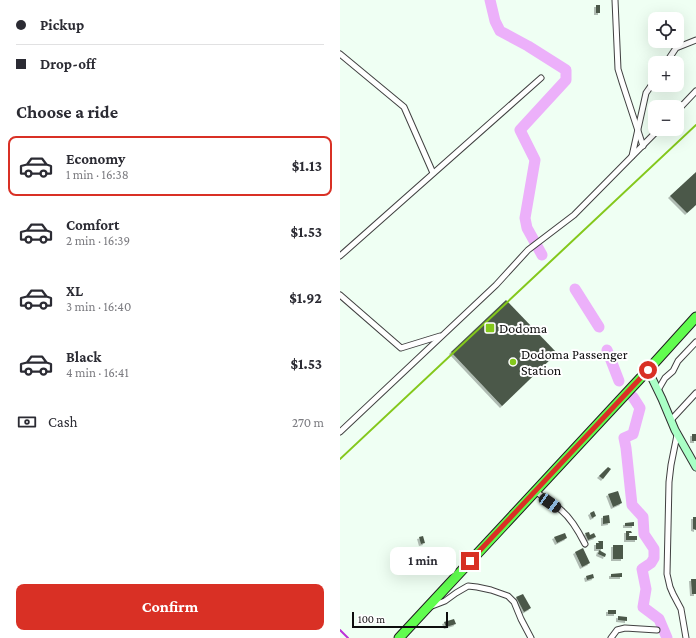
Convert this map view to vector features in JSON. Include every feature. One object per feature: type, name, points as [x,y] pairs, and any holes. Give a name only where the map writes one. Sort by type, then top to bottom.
[{"type":"highway","points":[[399,638],[696,317]]},
{"type":"street","points":[[615,0],[618,69],[643,146]]},
{"type":"street","points":[[671,56],[676,48],[696,40]]},
{"type":"street","points":[[340,54],[404,108],[434,173]]},
{"type":"street","points":[[340,256],[541,78]]},
{"type":"street","points":[[632,157],[646,93],[648,90]]},
{"type":"street","points":[[684,104],[696,91]]},
{"type":"street","points":[[340,432],[496,285],[528,250],[574,215],[652,136]]},
{"type":"street","points":[[340,294],[401,348],[443,335]]},
{"type":"street","points":[[658,390],[665,378],[673,371],[678,361],[696,342]]},
{"type":"street","points":[[648,370],[677,435],[693,456],[696,468]]},
{"type":"street","points":[[671,420],[696,393]]},
{"type":"street","points":[[677,435],[670,478],[668,574],[670,587],[681,609],[686,638]]},
{"type":"street","points":[[535,491],[561,510],[572,522],[585,544]]},
{"type":"street","points":[[426,608],[445,601],[468,586],[491,590],[508,596],[514,602],[521,620],[531,638]]},
{"type":"street","points":[[611,638],[617,630],[625,628],[657,630]]},
{"type":"building","points":[[596,5],[600,5],[600,13],[596,13]]},
{"type":"building","points":[[696,172],[696,205],[687,213],[670,196]]},
{"type":"building","name":"Dodoma Passenger Station","points":[[506,300],[557,353],[502,406],[451,352]]},
{"type":"building","points":[[692,434],[696,434],[696,441],[692,441]]},
{"type":"building","points":[[608,467],[611,469],[603,479],[599,476]]},
{"type":"building","points":[[618,491],[622,503],[613,507],[608,494]]},
{"type":"building","points":[[594,511],[596,516],[592,518],[590,513]]},
{"type":"building","points":[[609,515],[610,523],[603,524],[603,516]]},
{"type":"building","points":[[693,517],[696,517],[696,530],[693,529]]},
{"type":"building","points":[[634,522],[634,526],[625,526],[625,523]]},
{"type":"building","points":[[626,531],[631,531],[632,533],[629,533],[629,536],[637,536],[637,540],[626,540]]},
{"type":"building","points":[[589,532],[590,535],[594,533],[596,537],[588,540],[585,533]]},
{"type":"building","points":[[565,533],[567,538],[557,543],[554,537]]},
{"type":"building","points":[[423,536],[425,543],[421,544],[419,537]]},
{"type":"building","points":[[598,541],[603,541],[603,549],[596,549],[596,543],[599,543]]},
{"type":"building","points":[[613,545],[623,545],[623,559],[613,559]]},
{"type":"building","points":[[583,548],[590,563],[582,567],[575,552]]},
{"type":"building","points":[[599,550],[606,554],[605,557],[598,554]]},
{"type":"building","points":[[622,573],[622,577],[611,577],[611,574]]},
{"type":"building","points":[[593,574],[594,578],[587,580],[586,576]]},
{"type":"building","points":[[691,579],[696,579],[696,594],[692,594]]},
{"type":"building","points":[[523,594],[531,608],[524,612],[516,597]]},
{"type":"building","points":[[608,610],[616,610],[616,614],[608,614]]},
{"type":"building","points":[[618,616],[627,617],[627,621],[618,620]]},
{"type":"building","points":[[454,619],[456,624],[446,627],[444,622]]},
{"type":"waterway","points":[[490,0],[495,21],[500,31],[528,46],[566,70],[566,80],[520,130],[535,160],[525,218],[527,228],[542,255]]},
{"type":"waterway","points":[[575,289],[599,327]]},
{"type":"waterway","points":[[607,350],[619,381]]},
{"type":"waterway","points":[[633,397],[640,408],[633,434],[624,438],[632,505],[643,517],[644,534],[654,549],[654,558],[651,563],[642,569],[646,589],[643,607],[659,619],[667,638]]},
{"type":"waterway","points":[[340,630],[348,638]]},
{"type":"railway","points":[[340,459],[696,125]]},
{"type":"place","name":"Dodoma","points":[[490,328]]},
{"type":"place","name":"Dodoma Passenger Station","points":[[513,362]]},
{"type":"route","points":[[470,561],[648,370]]}]
